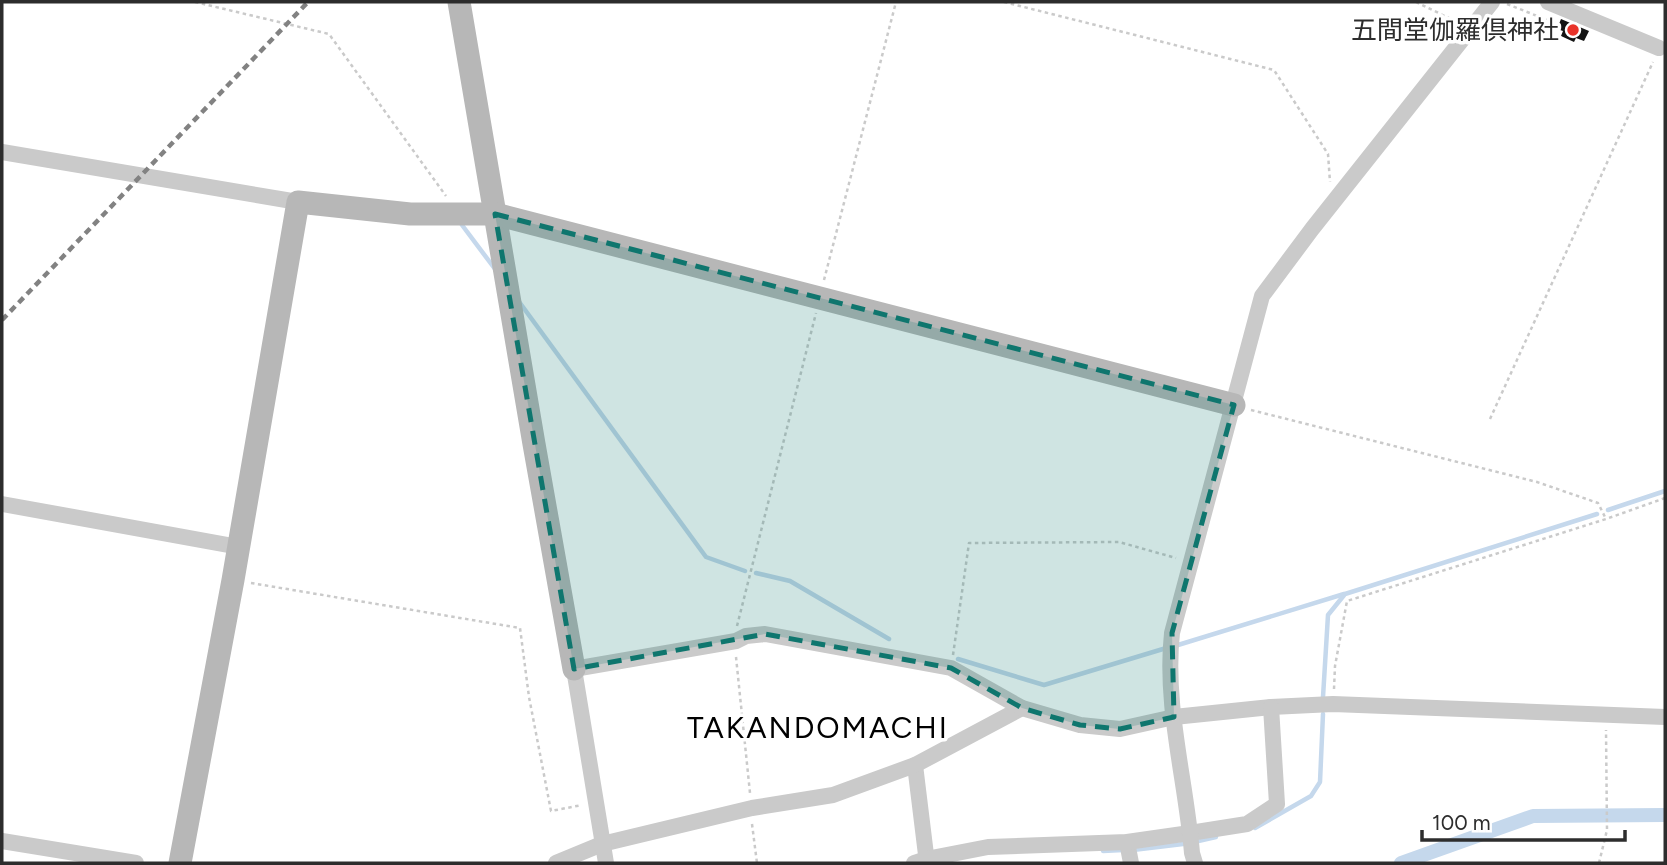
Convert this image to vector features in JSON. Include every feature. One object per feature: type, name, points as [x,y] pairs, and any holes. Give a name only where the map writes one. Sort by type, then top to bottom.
[{"type":"street","points":[[459,2],[606,863]]},
{"type":"street","points":[[1195,863],[1174,717],[1170,653],[1172,633],[1262,296],[1492,2]]},
{"type":"street","points":[[1548,2],[1659,48]]},
{"type":"street","points":[[2,152],[298,202],[410,214],[495,214],[1234,405]]},
{"type":"street","points":[[180,863],[239,547],[298,202]]},
{"type":"street","points":[[2,504],[239,547]]},
{"type":"street","points":[[574,669],[765,634],[951,668],[1022,708],[1080,725],[1120,729],[1174,717],[1333,704],[1665,718]]},
{"type":"street","points":[[915,765],[922,862],[988,847],[1128,842],[1247,824],[1277,804],[1271,707]]},
{"type":"street","points":[[556,863],[602,844],[752,808],[833,795],[915,765],[1022,708]]},
{"type":"street","points":[[2,841],[135,863]]},
{"type":"street","points":[[1128,842],[1131,863]]},
{"type":"path","points":[[195,2],[329,34],[460,216]]},
{"type":"path","points":[[757,863],[736,667],[737,623],[896,2]]},
{"type":"path","points":[[1004,2],[1274,70],[1328,153],[1332,206]]},
{"type":"path","points":[[1416,2],[1472,29]]},
{"type":"path","points":[[1501,2],[1555,23]]},
{"type":"path","points":[[1490,419],[1659,48]]},
{"type":"path","points":[[1234,405],[1537,482],[1598,503],[1606,519]]},
{"type":"path","points":[[1333,704],[1335,666],[1347,601],[1665,498]]},
{"type":"path","points":[[951,668],[969,543],[1119,542],[1191,562]]},
{"type":"path","points":[[233,580],[520,628],[529,697],[551,811],[597,802]]},
{"type":"path","points":[[1599,863],[1607,830],[1606,716]]},
{"type":"highlighted area","points":[[495,214],[819,298],[1234,405],[1172,633],[1174,717],[1120,729],[1080,725],[1022,708],[951,668],[765,634],[574,669]]},
{"type":"building","name":"五間堂伽羅倶神社","points":[[1561,19],[1589,31],[1584,41],[1576,38],[1574,42],[1561,36],[1563,31],[1557,29]]},
{"type":"waterway","points":[[462,225],[495,269]]},
{"type":"waterway","points":[[520,303],[706,557],[745,571]]},
{"type":"waterway","points":[[1608,510],[1665,491]]},
{"type":"waterway","points":[[1323,697],[1328,615],[1345,594],[1597,514]]},
{"type":"waterway","points":[[756,573],[790,581],[889,639]]},
{"type":"waterway","points":[[1178,645],[1344,594]]},
{"type":"waterway","points":[[958,659],[1044,685],[1163,649]]},
{"type":"waterway","points":[[1255,828],[1311,796],[1320,782],[1323,714]]},
{"type":"waterway","points":[[1401,863],[1533,816],[1665,815]]},
{"type":"waterway","points":[[1194,842],[1216,837]]},
{"type":"waterway","points":[[1133,850],[1183,844]]},
{"type":"waterway","points":[[1103,851],[1123,850]]},
{"type":"railway","points":[[2,320],[308,2]]},
{"type":"place","name":"五間堂伽羅倶神社","points":[[1573,30]]},
{"type":"district","name":"TAKANDOMACHI","points":[[818,727]]}]
